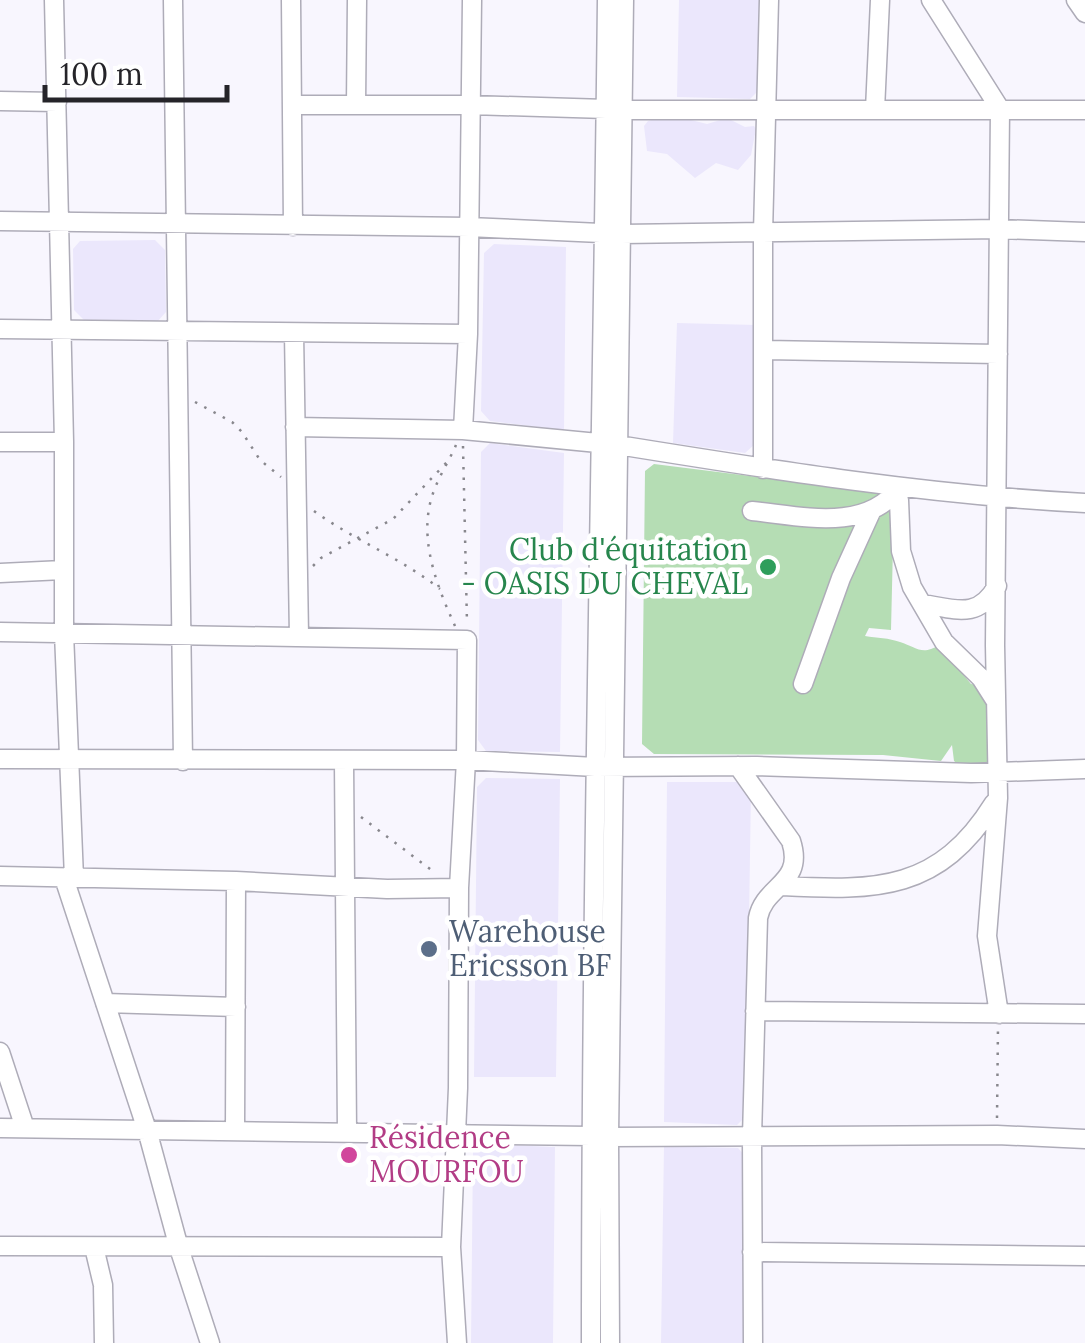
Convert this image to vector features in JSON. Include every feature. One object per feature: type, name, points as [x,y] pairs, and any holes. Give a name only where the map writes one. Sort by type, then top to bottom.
[{"type":"street","points":[[54,0],[64,442],[64,633],[70,760],[69,878],[210,1343]]},
{"type":"street","points":[[173,0],[183,761]]},
{"type":"street","points":[[290,0],[293,226]]},
{"type":"street","points":[[356,105],[357,0]]},
{"type":"street","points":[[463,430],[472,0]]},
{"type":"street","points":[[607,0],[614,110],[614,233],[595,768],[600,1136],[610,1343]]},
{"type":"street","points":[[614,110],[624,0]]},
{"type":"street","points":[[763,469],[768,0]]},
{"type":"street","points":[[875,110],[880,0]]},
{"type":"street","points":[[1076,0],[1085,13]]},
{"type":"street","points":[[939,3],[1000,108],[995,700],[998,798],[988,936],[998,1014]]},
{"type":"street","points":[[0,101],[57,102]]},
{"type":"street","points":[[292,104],[471,104],[614,110],[1085,110]]},
{"type":"street","points":[[0,221],[470,227],[614,233],[1000,229],[1085,232]]},
{"type":"street","points":[[0,329],[468,334]]},
{"type":"street","points":[[294,333],[299,636]]},
{"type":"street","points":[[765,350],[998,354]]},
{"type":"street","points":[[295,427],[463,430],[608,444],[898,490],[1085,503]]},
{"type":"street","points":[[0,442],[64,442]]},
{"type":"street","points":[[591,1343],[616,767],[608,444]]},
{"type":"street","points":[[752,511],[836,519],[872,510],[898,490]]},
{"type":"street","points":[[898,490],[906,572],[944,642],[981,678],[995,700]]},
{"type":"street","points":[[803,684],[872,510]]},
{"type":"street","points":[[0,573],[63,570]]},
{"type":"street","points":[[924,604],[978,608],[997,586]]},
{"type":"street","points":[[0,632],[464,639],[466,760],[454,888],[456,1133],[451,1246],[457,1343]]},
{"type":"street","points":[[0,759],[466,760],[595,768],[738,766],[997,773],[1085,769]]},
{"type":"street","points":[[344,762],[347,1132]]},
{"type":"street","points":[[738,766],[792,842],[796,855],[782,886],[760,908],[752,1137],[753,1343]]},
{"type":"street","points":[[782,886],[863,887],[907,881],[956,852],[998,798]]},
{"type":"street","points":[[0,876],[454,888]]},
{"type":"street","points":[[236,882],[236,1131]]},
{"type":"street","points":[[105,1003],[236,1007]]},
{"type":"street","points":[[756,1011],[1085,1014]]},
{"type":"street","points":[[0,1052],[25,1128]]},
{"type":"street","points":[[0,1128],[600,1136],[997,1135],[1085,1139]]},
{"type":"street","points":[[0,1246],[451,1246]]},
{"type":"street","points":[[94,1247],[103,1285],[104,1343]]},
{"type":"street","points":[[752,1252],[1085,1256]]},
{"type":"path","points":[[463,430],[434,491],[427,528],[433,570],[464,639]]},
{"type":"path","points":[[463,430],[464,639]]},
{"type":"path","points":[[298,585],[321,558],[393,519],[451,457]]},
{"type":"path","points":[[346,796],[360,817],[454,888]]},
{"type":"path","points":[[997,1135],[998,1014]]},
{"type":"shaded area","points":[[679,0],[760,0],[760,89],[750,99],[677,97]]},
{"type":"shaded area","points":[[661,117],[707,124],[727,118],[745,127],[754,126],[751,155],[738,170],[716,163],[695,178],[667,154],[647,151],[644,126]]},
{"type":"shaded area","points":[[155,240],[165,250],[166,312],[157,322],[84,320],[74,310],[73,249],[80,241]]},
{"type":"shaded area","points":[[494,244],[566,247],[564,430],[490,421],[481,411],[484,253]]},
{"type":"shaded area","points":[[677,323],[756,325],[755,444],[745,453],[673,443]]},
{"type":"shaded area","points":[[490,443],[564,453],[560,752],[486,751],[478,740],[481,452]]},
{"type":"shaded area","points":[[486,778],[560,779],[556,1077],[474,1077],[477,787]]},
{"type":"shaded area","points":[[667,782],[740,782],[751,790],[746,1116],[737,1125],[664,1122]]},
{"type":"shaded area","points":[[480,1144],[555,1147],[553,1343],[471,1343],[473,1152]]},
{"type":"shaded area","points":[[664,1146],[738,1148],[746,1157],[744,1343],[661,1343]]},
{"type":"green space","name":"Club d'équitation - OASIS DU CHEVAL","points":[[654,464],[886,493],[894,504],[891,630],[869,628],[865,636],[923,650],[939,645],[971,684],[980,685],[992,709],[990,761],[984,766],[960,766],[954,761],[952,745],[941,761],[883,755],[654,754],[642,744],[645,471]]},
{"type":"place","name":"Club d'équitation - OASIS DU CHEVAL","points":[[768,567]]},
{"type":"place","name":"Warehouse Ericsson BF","points":[[429,949]]},
{"type":"place","name":"Résidence MOURFOU","points":[[349,1155]]}]
